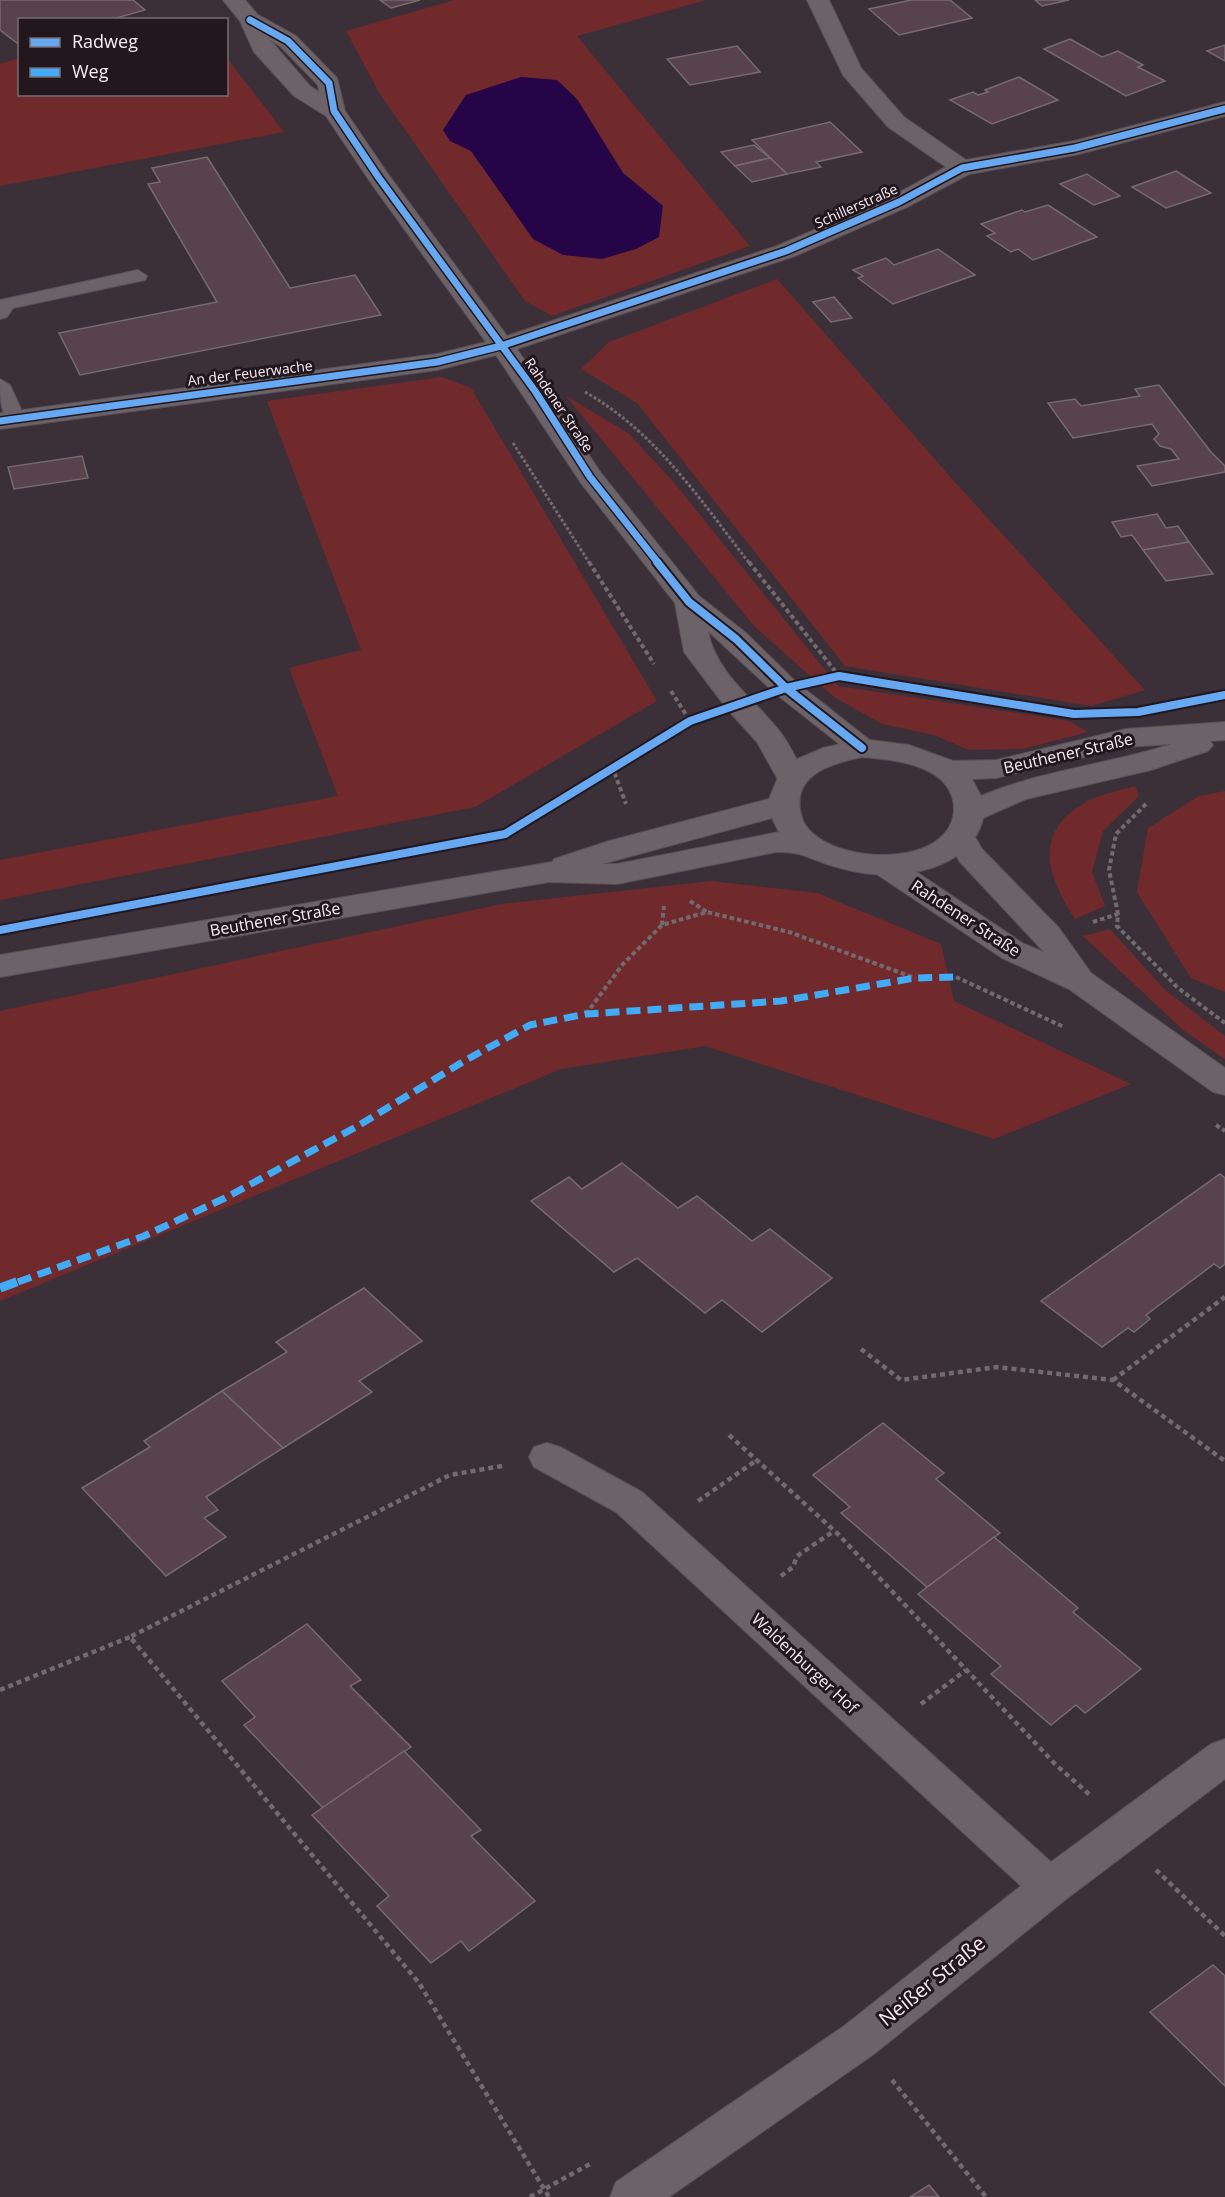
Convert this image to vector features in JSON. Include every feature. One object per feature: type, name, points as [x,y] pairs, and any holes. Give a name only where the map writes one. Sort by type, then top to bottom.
[{"type":"street","name":"Rahdener Straße","points":[[234,0],[250,20],[262,47],[302,91],[334,111],[379,178],[536,391],[590,477],[689,602],[736,639],[786,688],[862,748]]},
{"type":"street","points":[[818,0],[851,70],[888,114],[962,168]]},
{"type":"street","name":"Schillerstraße","points":[[501,346],[786,250],[899,202],[962,168],[1075,148],[1225,109]]},
{"type":"street","name":"An der Feuerwache","points":[[8,419],[437,362],[501,346]]},
{"type":"street","name":"Rahdener Straße","points":[[689,602],[698,652],[737,703],[770,738],[787,792]]},
{"type":"street","name":"Beuthener Straße","points":[[946,770],[996,769],[1126,738],[1225,731]]},
{"type":"street","name":"Beuthener Straße","points":[[965,824],[1017,792],[1141,764],[1225,736]]},
{"type":"street","points":[[862,748],[893,750],[922,757],[946,770],[959,783],[967,797],[965,824],[941,852],[924,858],[886,866],[855,864],[826,855],[803,841],[788,824],[787,792],[809,764],[833,753],[862,748]]},
{"type":"street","name":"Beuthener Straße","points":[[0,966],[549,872],[644,839],[733,820],[787,792]]},
{"type":"street","name":"Rahdener Straße","points":[[965,824],[971,855],[1048,934],[1080,981]]},
{"type":"street","name":"Beuthener Straße","points":[[549,872],[617,874],[776,842],[803,841]]},
{"type":"street","name":"Rahdener Straße","points":[[886,866],[1013,951],[1080,981],[1225,1084]]},
{"type":"street","name":"Waldenburger Hof","points":[[547,1457],[629,1502],[1050,1887]]},
{"type":"street","name":"Neißer Straße","points":[[632,2197],[859,2040],[1050,1887],[1225,1756]]},
{"type":"lane","points":[[0,313],[6,304],[138,276]]},
{"type":"lane","points":[[0,385],[8,419]]},
{"type":"path","points":[[508,435],[658,671]]},
{"type":"path","points":[[671,691],[690,721]]},
{"type":"path","points":[[1150,801],[1116,834],[1109,870],[1118,914],[1117,926],[1178,988],[1225,1023]]},
{"type":"path","points":[[586,1014],[623,964],[662,925],[707,912],[789,932],[915,978]]},
{"type":"path","points":[[1113,1380],[1225,1297]]},
{"type":"path","points":[[861,1349],[901,1380],[997,1367],[1113,1380],[1225,1461]]},
{"type":"path","points":[[729,1435],[834,1530],[1056,1765],[1098,1803],[1120,1835],[1225,1936]]},
{"type":"path","points":[[0,1690],[130,1638],[450,1475],[547,1457]]},
{"type":"path","points":[[656,1527],[757,1460]]},
{"type":"path","points":[[741,1604],[793,1567],[797,1556],[834,1530]]},
{"type":"path","points":[[130,1638],[418,1983],[549,2197]]},
{"type":"path","points":[[859,2040],[986,2197]]},
{"type":"shaded area","points":[[455,0],[706,0],[577,36],[750,246],[552,316],[525,301],[380,94],[346,31]],"holes":[[[466,95],[577,99],[623,173],[663,206],[481,166],[471,151],[443,130]]]},
{"type":"shaded area","points":[[18,58],[18,96],[228,96],[228,59],[284,132],[0,186],[0,64]]},
{"type":"shaded area","points":[[521,77],[557,80],[577,99],[623,173],[663,206],[659,237],[636,249],[602,259],[563,255],[533,239],[471,151],[450,141],[443,130],[466,95]]},
{"type":"shaded area","points":[[777,279],[952,479],[1145,690],[1091,706],[845,666],[637,403],[581,369],[609,342]]},
{"type":"shaded area","points":[[442,377],[471,388],[657,701],[475,807],[0,900],[0,860],[338,796],[289,668],[361,650],[267,401]]},
{"type":"shaded area","points":[[566,396],[628,433],[672,480],[838,686],[1069,721],[1088,732],[1023,749],[969,750],[934,735],[882,724],[834,697],[755,627]]},
{"type":"shaded area","points":[[1135,786],[1139,796],[1103,831],[1092,872],[1105,906],[1075,919],[1057,887],[1052,871],[1051,841],[1058,827],[1069,814],[1086,802]]},
{"type":"shaded area","points":[[1225,791],[1225,992],[1191,978],[1137,892],[1148,828],[1199,796]]},
{"type":"shaded area","points":[[711,881],[817,893],[941,944],[954,1001],[1131,1084],[994,1139],[705,1046],[561,1069],[0,1301],[0,1011],[502,904]]},
{"type":"shaded area","points":[[1110,929],[1164,989],[1225,1036],[1225,1059],[1183,1030],[1083,936]]},
{"type":"building","points":[[0,0],[133,0],[145,10],[116,18],[18,18],[18,43],[0,30]]},
{"type":"building","points":[[380,0],[420,0],[391,8]]},
{"type":"building","points":[[911,0],[950,0],[972,18],[899,35],[869,9]]},
{"type":"building","points":[[1035,0],[1069,0],[1042,6]]},
{"type":"building","points":[[1070,39],[1102,57],[1118,51],[1143,65],[1138,67],[1165,81],[1126,96],[1044,49]]},
{"type":"building","points":[[1225,45],[1225,61],[1207,51]]},
{"type":"building","points":[[737,46],[760,72],[690,85],[667,59]]},
{"type":"building","points":[[1019,77],[1058,100],[992,124],[950,100],[973,92],[978,95],[988,92],[985,90]]},
{"type":"building","points":[[830,122],[862,152],[816,162],[821,167],[787,174],[752,140]]},
{"type":"building","points":[[754,145],[770,158],[735,166],[721,152]]},
{"type":"building","points":[[207,157],[290,288],[355,275],[381,315],[80,375],[59,333],[217,302],[148,184],[160,182],[152,168]]},
{"type":"building","points":[[770,158],[787,174],[752,182],[735,166]]},
{"type":"building","points":[[1176,171],[1211,193],[1166,208],[1132,187]]},
{"type":"building","points":[[1087,174],[1120,196],[1094,205],[1060,184]]},
{"type":"building","points":[[1048,205],[1097,237],[1033,260],[1018,249],[1011,252],[987,236],[995,233],[981,224],[1022,210],[1025,212]]},
{"type":"building","points":[[938,249],[975,275],[893,304],[858,278],[863,276],[853,270],[886,258],[894,265]]},
{"type":"building","points":[[834,297],[852,318],[831,322],[813,302]]},
{"type":"building","points":[[1159,385],[1211,452],[1225,466],[1225,472],[1152,486],[1137,466],[1179,459],[1171,449],[1160,446],[1154,439],[1159,434],[1152,424],[1073,438],[1048,403],[1075,399],[1081,406],[1140,396],[1135,389]]},
{"type":"building","points":[[82,456],[88,478],[14,489],[8,467]]},
{"type":"building","points":[[1157,514],[1166,528],[1178,526],[1189,542],[1143,550],[1132,535],[1121,537],[1112,522]]},
{"type":"building","points":[[1189,542],[1213,574],[1166,581],[1143,550]]},
{"type":"building","points":[[622,1163],[678,1208],[697,1196],[752,1241],[770,1229],[832,1278],[762,1332],[722,1300],[705,1313],[637,1258],[614,1272],[531,1201],[569,1177],[582,1189]]},
{"type":"building","points":[[1220,1174],[1225,1178],[1225,1264],[1220,1268],[1214,1264],[1146,1315],[1150,1319],[1134,1332],[1128,1328],[1102,1347],[1041,1301]]},
{"type":"building","points":[[364,1288],[422,1341],[359,1381],[372,1392],[283,1448],[222,1391],[287,1352],[276,1342]]},
{"type":"building","points":[[222,1391],[283,1448],[206,1497],[218,1510],[204,1518],[226,1537],[166,1576],[82,1488],[150,1447],[144,1441]]},
{"type":"building","points":[[883,1423],[944,1473],[936,1479],[1000,1533],[927,1587],[841,1513],[850,1507],[813,1475]]},
{"type":"building","points":[[994,1537],[1078,1608],[1073,1612],[1141,1669],[1085,1713],[1076,1705],[1051,1725],[991,1674],[1001,1666],[918,1594]]},
{"type":"building","points":[[307,1624],[361,1680],[350,1686],[411,1747],[323,1808],[244,1725],[255,1717],[222,1681]]},
{"type":"building","points":[[404,1751],[481,1830],[471,1836],[535,1901],[469,1951],[461,1941],[431,1963],[377,1906],[389,1896],[312,1815]]},
{"type":"building","points":[[1213,1965],[1225,1976],[1225,2086],[1150,2012]]},
{"type":"building","points":[[929,2185],[939,2197],[910,2197]]},
{"type":"marked path","points":[[0,1288],[144,1236],[225,1198],[356,1127],[466,1060],[530,1025],[586,1014],[781,1001],[915,978],[956,977]]},
{"type":"cycle path","points":[[250,20],[288,41],[329,83],[334,111],[379,178],[535,391],[590,477],[689,602],[736,639],[786,688],[862,748]]},
{"type":"cycle path","points":[[0,421],[437,362],[501,346],[786,251],[899,202],[962,168],[1075,148],[1225,109]]},
{"type":"cycle path","points":[[0,930],[505,834],[690,721],[786,688],[839,676],[1074,714],[1138,712],[1225,695]]}]
